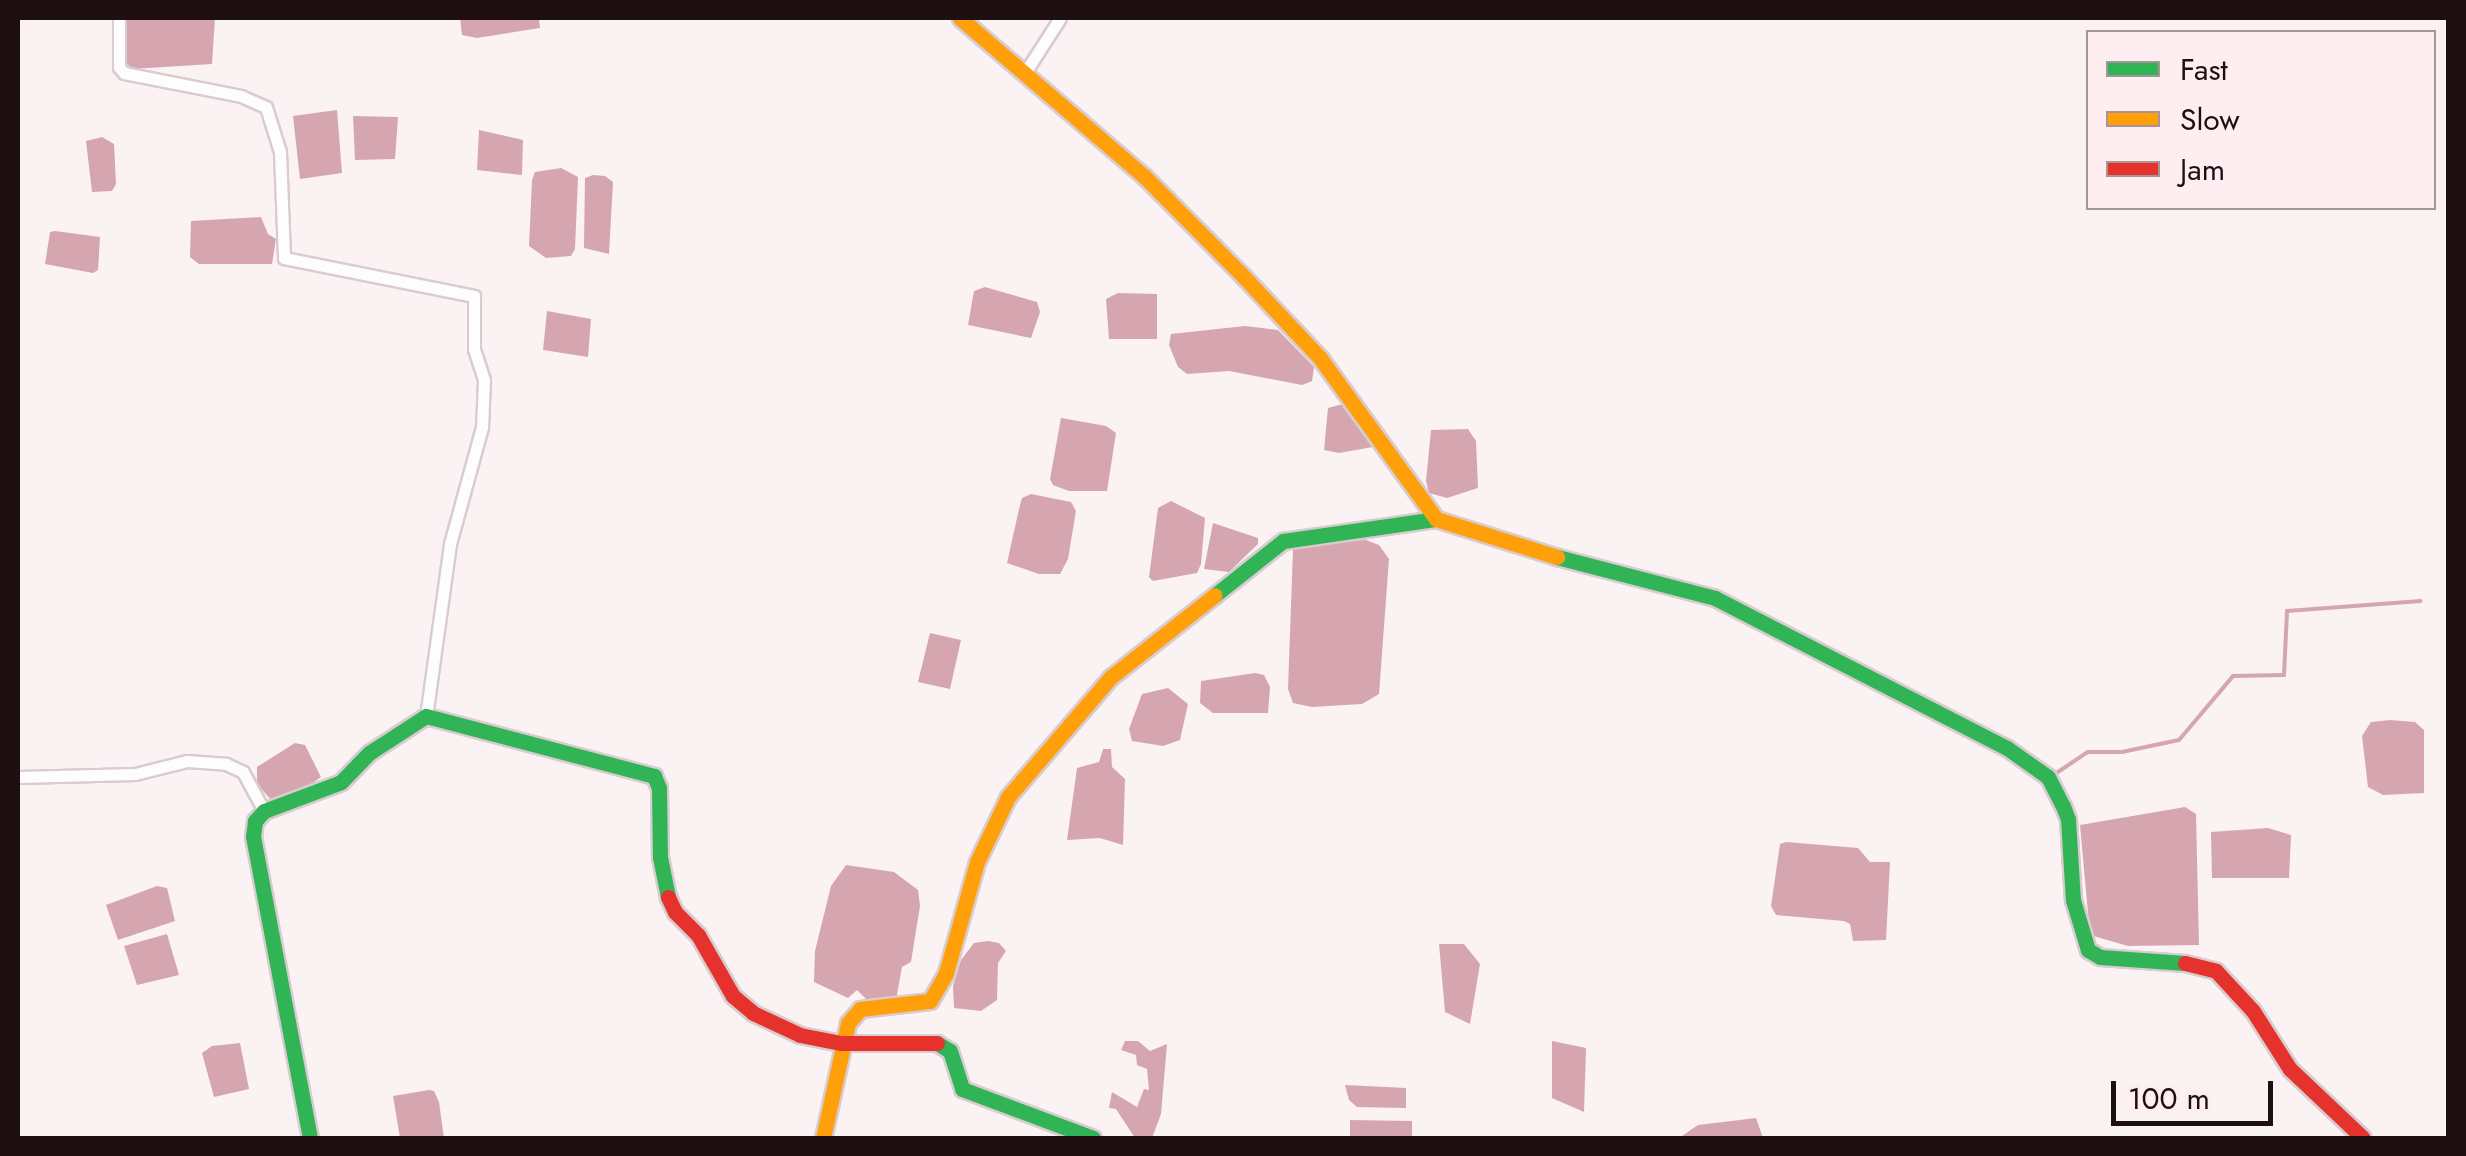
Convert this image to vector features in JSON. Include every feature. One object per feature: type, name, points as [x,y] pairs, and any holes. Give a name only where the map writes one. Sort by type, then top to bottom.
[{"type":"street","points":[[119,18],[119,66],[124,73],[241,96],[266,107],[280,152],[284,258],[474,296],[474,349],[484,380],[482,428],[450,544],[426,716]]},
{"type":"street","points":[[960,18],[1145,176],[1320,358],[1436,519]]},
{"type":"street","points":[[1026,71],[1060,18]]},
{"type":"street","points":[[823,1138],[848,1023],[860,1009],[930,1001],[946,973],[977,862],[1008,797],[1111,677],[1283,541],[1436,519],[1521,548],[1715,598],[2008,748],[2048,777],[2064,806],[2073,900],[2088,950],[2100,958],[2192,964],[2216,970],[2253,1011],[2290,1070],[2363,1138]]},
{"type":"street","points":[[310,1138],[253,837],[255,821],[264,811],[341,782],[369,753],[426,716],[651,773],[659,788],[660,857],[674,912],[698,934],[733,996],[779,1028],[841,1043],[942,1044],[950,1051],[962,1089],[1093,1138]]},
{"type":"street","points":[[18,777],[135,774],[188,761],[226,764],[243,772],[264,811]]},
{"type":"shaded area","points":[[127,18],[215,18],[212,64],[132,69],[126,62]]},
{"type":"shaded area","points":[[460,18],[539,18],[540,28],[477,38],[462,35]]},
{"type":"shaded area","points":[[337,110],[342,173],[300,179],[293,116]]},
{"type":"shaded area","points":[[353,116],[398,117],[395,159],[355,160]]},
{"type":"shaded area","points":[[479,130],[523,140],[522,175],[477,170]]},
{"type":"shaded area","points":[[102,137],[114,144],[116,184],[112,191],[92,192],[86,141]]},
{"type":"shaded area","points":[[561,168],[578,177],[575,249],[571,256],[546,258],[529,246],[532,180],[535,172]]},
{"type":"shaded area","points":[[605,176],[613,182],[609,254],[584,248],[585,178]]},
{"type":"shaded area","points":[[261,217],[268,234],[276,239],[272,264],[199,264],[190,257],[191,221]]},
{"type":"shaded area","points":[[50,232],[100,237],[98,270],[93,273],[45,264]]},
{"type":"shaded area","points":[[985,287],[1037,302],[1040,312],[1031,338],[968,325],[974,291]]},
{"type":"shaded area","points":[[1118,293],[1157,294],[1157,339],[1109,339],[1106,299]]},
{"type":"shaded area","points":[[547,311],[591,319],[588,357],[543,350]]},
{"type":"shaded area","points":[[1245,326],[1278,330],[1314,367],[1312,381],[1302,385],[1229,371],[1187,374],[1178,367],[1169,345],[1171,334]]},
{"type":"shaded area","points":[[1343,404],[1376,444],[1373,447],[1339,453],[1324,450],[1328,408]]},
{"type":"shaded area","points":[[1061,418],[1106,426],[1116,433],[1107,491],[1069,491],[1053,485],[1050,479]]},
{"type":"shaded area","points":[[1468,429],[1476,441],[1478,488],[1447,498],[1429,493],[1426,481],[1431,430]]},
{"type":"shaded area","points":[[1031,494],[1071,502],[1076,511],[1068,559],[1060,574],[1039,574],[1007,563],[1022,498]]},
{"type":"shaded area","points":[[1171,501],[1205,518],[1201,564],[1197,573],[1153,581],[1149,577],[1158,508]]},
{"type":"shaded area","points":[[1213,523],[1258,538],[1258,544],[1229,572],[1204,569]]},
{"type":"shaded area","points":[[1366,540],[1379,545],[1389,559],[1379,694],[1362,704],[1312,707],[1293,703],[1288,689],[1293,550],[1319,542]]},
{"type":"shaded area","points":[[930,633],[961,640],[950,689],[918,682]]},
{"type":"shaded area","points":[[1264,675],[1270,687],[1268,713],[1213,713],[1200,703],[1201,681]]},
{"type":"shaded area","points":[[1168,688],[1188,704],[1180,740],[1163,746],[1132,741],[1129,729],[1142,694]]},
{"type":"shaded area","points":[[2371,722],[2415,722],[2424,730],[2424,793],[2383,795],[2368,787],[2362,736]]},
{"type":"shaded area","points":[[295,743],[305,745],[321,777],[299,793],[272,801],[257,784],[257,767]]},
{"type":"shaded area","points":[[1103,749],[1111,749],[1112,767],[1125,779],[1123,845],[1100,838],[1067,840],[1077,768],[1099,762]]},
{"type":"shaded area","points":[[2185,807],[2196,814],[2199,945],[2128,946],[2090,935],[2080,825]]},
{"type":"shaded area","points":[[2268,828],[2291,835],[2289,878],[2212,878],[2211,832]]},
{"type":"shaded area","points":[[1780,844],[1858,848],[1870,862],[1890,862],[1886,940],[1853,941],[1850,924],[1844,921],[1776,915],[1771,906]]},
{"type":"shaded area","points":[[846,865],[894,872],[918,890],[920,906],[911,962],[902,967],[896,1000],[866,999],[857,990],[848,998],[814,982],[815,951],[831,886]]},
{"type":"shaded area","points":[[157,886],[167,888],[175,921],[118,940],[106,905]]},
{"type":"shaded area","points":[[167,934],[179,975],[137,985],[124,946]]},
{"type":"shaded area","points":[[974,943],[999,943],[1006,951],[998,963],[997,1000],[981,1011],[954,1008],[953,986],[961,960]]},
{"type":"shaded area","points":[[1439,944],[1464,944],[1480,964],[1470,1024],[1445,1012]]},
{"type":"shaded area","points":[[1125,1041],[1138,1041],[1150,1051],[1167,1044],[1161,1114],[1152,1138],[1135,1138],[1116,1109],[1109,1108],[1112,1092],[1137,1107],[1144,1089],[1149,1090],[1147,1069],[1137,1065],[1136,1055],[1121,1050]]},
{"type":"shaded area","points":[[1552,1041],[1586,1048],[1584,1112],[1552,1098]]},
{"type":"shaded area","points":[[240,1043],[249,1089],[214,1097],[202,1053],[212,1046]]},
{"type":"shaded area","points":[[1345,1085],[1406,1088],[1406,1108],[1357,1107],[1349,1100]]},
{"type":"shaded area","points":[[434,1091],[439,1102],[444,1138],[400,1138],[393,1096]]},
{"type":"shaded area","points":[[1756,1118],[1763,1138],[1679,1138],[1698,1125]]},
{"type":"shaded area","points":[[1350,1120],[1412,1121],[1412,1138],[1350,1138]]},
{"type":"waterway","points":[[2055,774],[2088,752],[2122,752],[2179,740],[2233,676],[2284,675],[2287,611],[2421,601]]},
{"type":"traffic: fast","points":[[1215,595],[1283,541],[1436,519]]},
{"type":"traffic: fast","points":[[1557,557],[1715,598],[2007,748],[2048,777],[2063,806],[2068,819],[2073,900],[2088,950],[2100,957],[2185,963]]},
{"type":"traffic: fast","points":[[310,1138],[253,837],[255,821],[264,811],[341,782],[369,753],[426,716],[654,776],[659,788],[660,857],[668,897]]},
{"type":"traffic: fast","points":[[937,1043],[950,1051],[962,1089],[1093,1138]]},
{"type":"traffic: slow","points":[[960,18],[1145,177],[1244,277],[1320,358],[1436,519],[1557,557]]},
{"type":"traffic: slow","points":[[823,1138],[848,1023],[860,1009],[930,1001],[946,973],[977,862],[1008,797],[1111,677],[1215,595]]},
{"type":"traffic: jam","points":[[668,897],[675,912],[698,935],[733,996],[753,1013],[800,1035],[841,1043],[937,1043]]},
{"type":"traffic: jam","points":[[2185,963],[2216,971],[2253,1011],[2290,1069],[2363,1138]]}]
